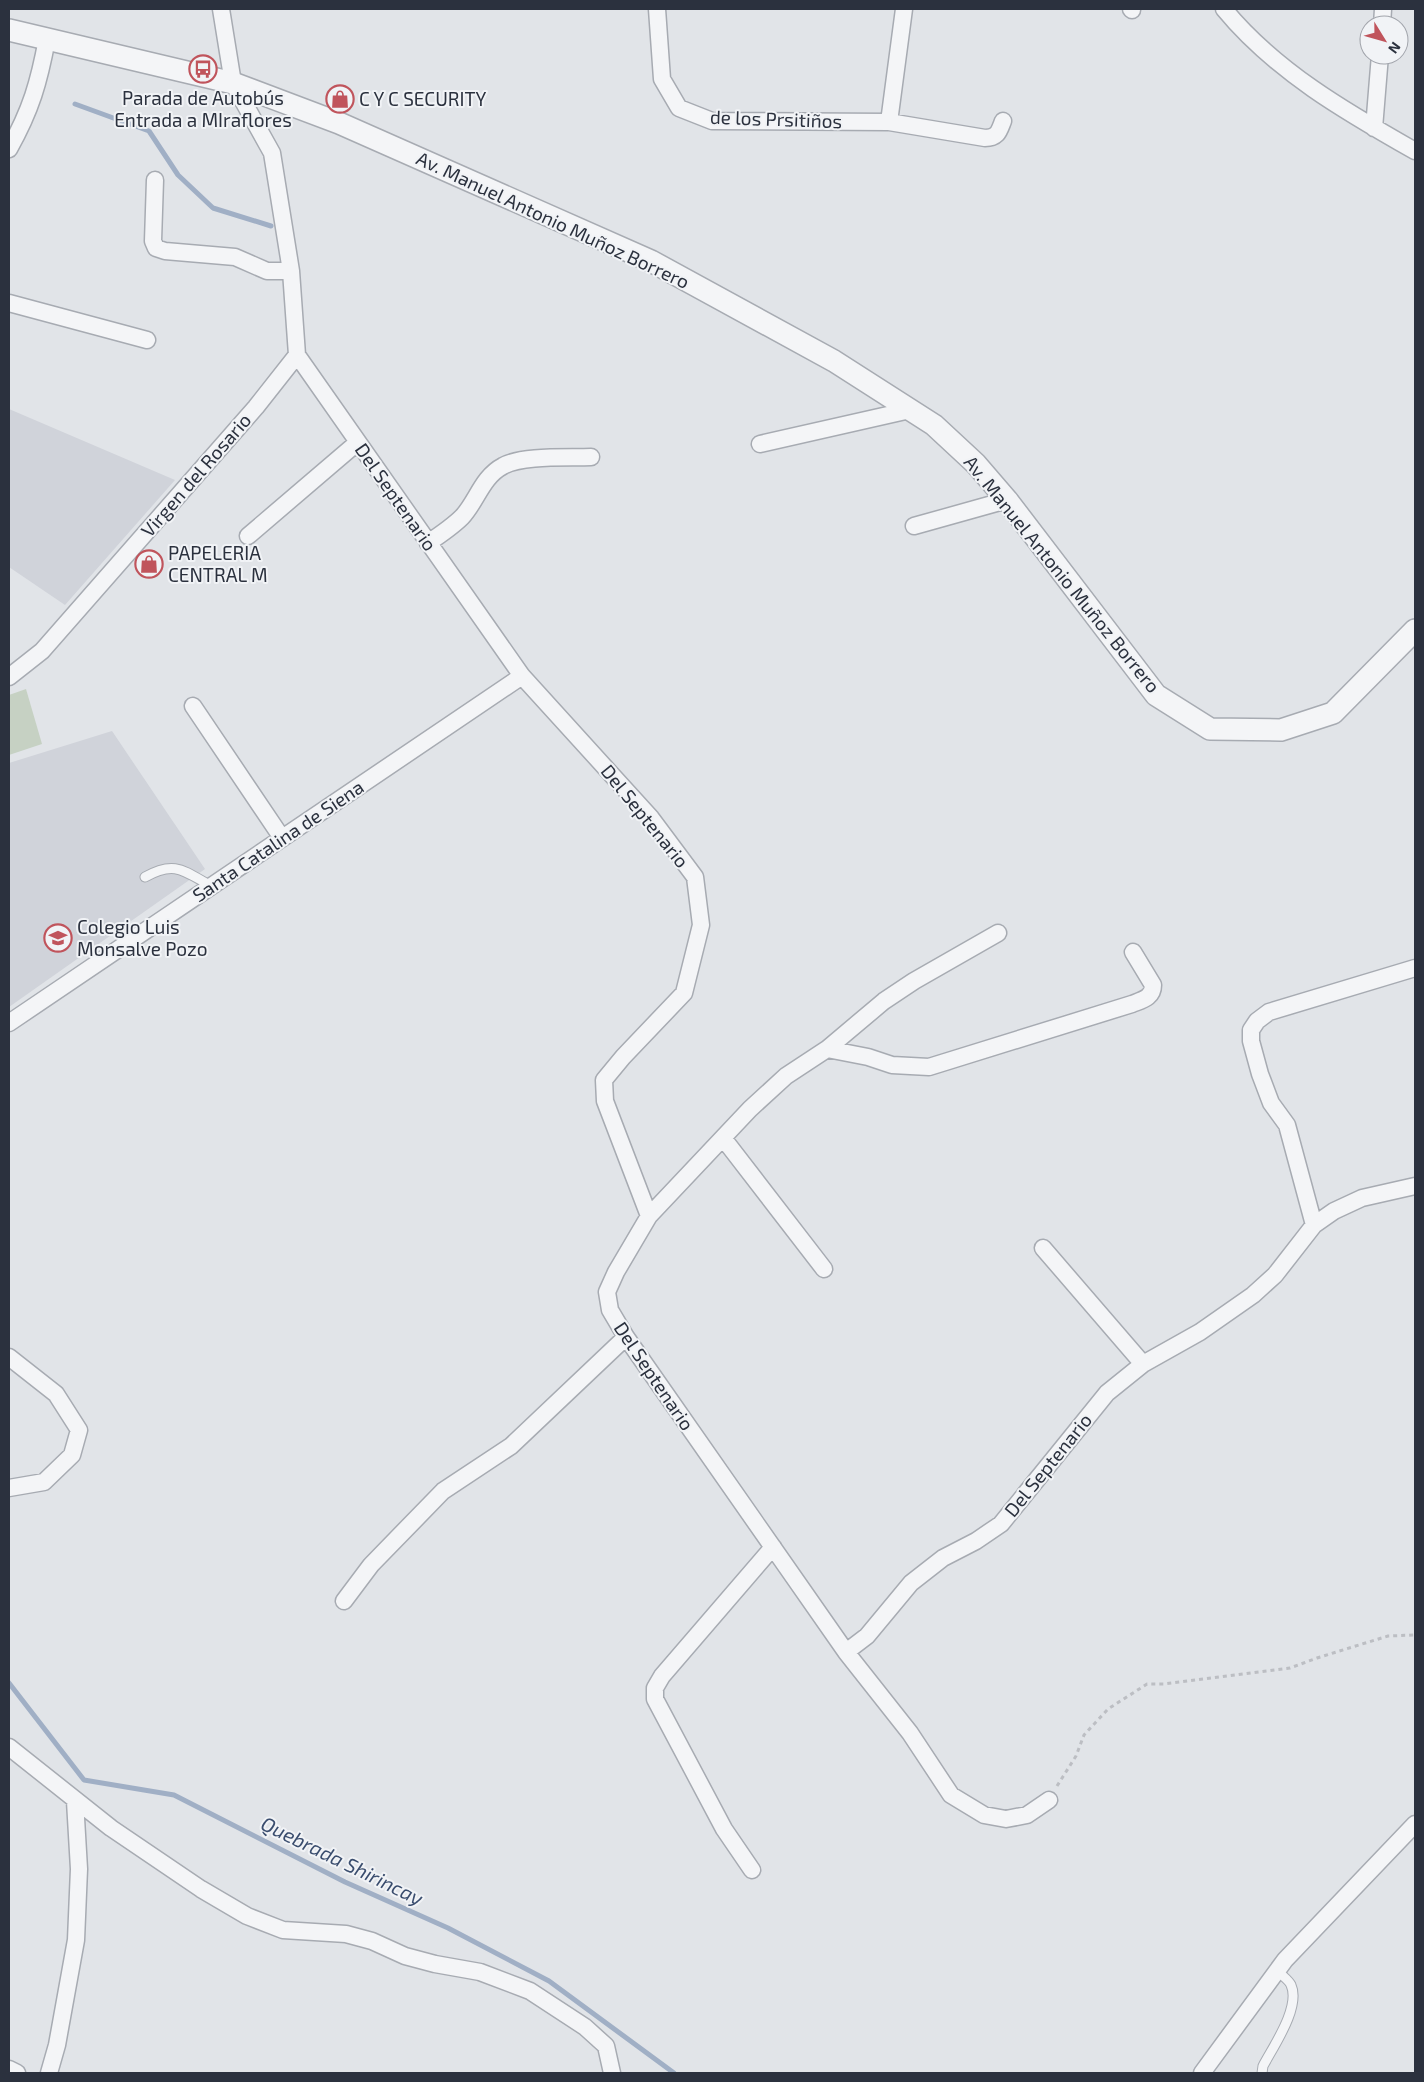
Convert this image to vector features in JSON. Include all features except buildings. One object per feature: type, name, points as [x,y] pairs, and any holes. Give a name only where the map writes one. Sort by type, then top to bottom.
[{"type":"street","points":[[220,9],[233,83],[272,153],[291,271],[297,355]]},
{"type":"street","name":"de los Prsitiños","points":[[657,9],[662,79],[679,108],[712,120],[889,122],[985,138],[992,138],[997,135],[1003,120]]},
{"type":"street","points":[[889,122],[904,9]]},
{"type":"street","points":[[1224,9],[1239,27],[1297,79],[1415,152]]},
{"type":"street","name":"Av. Manuel Antonio Muñoz Borrero","points":[[9,30],[233,83],[339,124],[651,261],[834,361],[934,425],[976,464],[1007,500],[1156,695],[1210,728],[1281,730],[1333,713],[1415,630]]},
{"type":"street","points":[[9,149],[31,106],[39,82],[47,39]]},
{"type":"street","points":[[1374,128],[1379,65]]},
{"type":"street","points":[[155,180],[153,241],[156,248],[164,251],[235,257],[267,271],[277,273],[291,271]]},
{"type":"street","points":[[9,303],[147,340]]},
{"type":"street","name":"Del Septenario","points":[[297,355],[522,676],[651,818],[695,877],[701,925],[684,993],[622,1057],[604,1080],[605,1101],[649,1216],[616,1272],[607,1292],[610,1310],[626,1338],[846,1652],[867,1636],[911,1583],[943,1558],[976,1541],[1001,1524],[1107,1393],[1143,1364],[1200,1332],[1254,1295],[1275,1275],[1314,1225],[1334,1211],[1362,1198],[1415,1186]]},
{"type":"street","name":"Virgen del Rosario","points":[[9,677],[42,650],[256,407],[297,355]]},
{"type":"street","points":[[760,444],[910,410]]},
{"type":"street","points":[[248,536],[358,442]]},
{"type":"street","points":[[428,543],[450,528],[463,516],[491,474],[504,465],[531,459],[591,457]]},
{"type":"street","points":[[914,526],[1007,500]]},
{"type":"street","name":"Santa Catalina de Siena","points":[[9,1023],[522,676]]},
{"type":"street","points":[[193,706],[282,838]]},
{"type":"street","points":[[649,1216],[750,1109],[786,1076],[827,1049],[884,1000],[914,980],[998,932]]},
{"type":"street","points":[[827,1049],[868,1057],[892,1065],[929,1067],[1132,1004],[1150,996],[1153,991],[1153,985],[1133,952]]},
{"type":"street","points":[[1314,1225],[1287,1125],[1271,1103],[1260,1074],[1251,1041],[1251,1030],[1257,1021],[1269,1012],[1415,968]]},
{"type":"street","points":[[723,1138],[824,1269]]},
{"type":"street","points":[[1043,1248],[1143,1364]]},
{"type":"street","points":[[344,1601],[372,1565],[443,1491],[511,1446],[626,1338]]},
{"type":"street","points":[[9,1357],[56,1394],[79,1430],[72,1454],[44,1482],[9,1488]]},
{"type":"street","points":[[752,1870],[724,1829],[700,1785],[655,1699],[655,1688],[662,1676],[773,1547]]},
{"type":"street","points":[[846,1652],[910,1733],[951,1795],[984,1815],[1006,1819],[1027,1815],[1049,1800]]},
{"type":"street","points":[[9,1747],[111,1828],[201,1889],[247,1916],[283,1930],[346,1934],[372,1941],[406,1956],[435,1964],[480,1972],[530,1991],[585,2027],[606,2046],[612,2073]]},
{"type":"street","points":[[49,2073],[52,2069],[57,2045],[76,1940],[79,1869],[75,1801]]},
{"type":"street","points":[[1202,2073],[1277,1970],[1415,1824]]},
{"type":"street","points":[[9,2069],[17,2073]]},
{"type":"lane","points":[[145,877],[154,872],[175,867],[211,886]]},
{"type":"lane","points":[[1262,2073],[1263,2066],[1289,2017],[1294,2001],[1291,1985],[1277,1970]]},
{"type":"path","points":[[1049,1800],[1076,1756],[1084,1735],[1108,1710],[1146,1684],[1164,1684],[1230,1674],[1290,1668],[1388,1636],[1415,1635]]},
{"type":"shaded area","points":[[9,409],[175,480],[65,605],[9,567]]},
{"type":"shaded area","name":"Colegio Luis Monsalve Pozo","points":[[112,731],[205,869],[9,1007],[9,763]]},
{"type":"green space","points":[[26,689],[42,744],[9,755],[9,695]]},
{"type":"waterway","points":[[75,104],[149,131],[178,175],[213,208],[271,226]]},
{"type":"waterway","name":"Quebrada Shirincay","points":[[9,1683],[84,1780],[174,1795],[345,1882],[448,1928],[549,1981],[674,2073]]},
{"type":"place","name":"Parada de Autobús Entrada a MIraflores","points":[[203,69]]},
{"type":"place","name":"C Y C SECURITY","points":[[340,99]]},
{"type":"place","name":"PAPELERIA CENTRAL M","points":[[149,564]]},
{"type":"place","name":"Colegio Luis Monsalve Pozo","points":[[58,938]]}]
